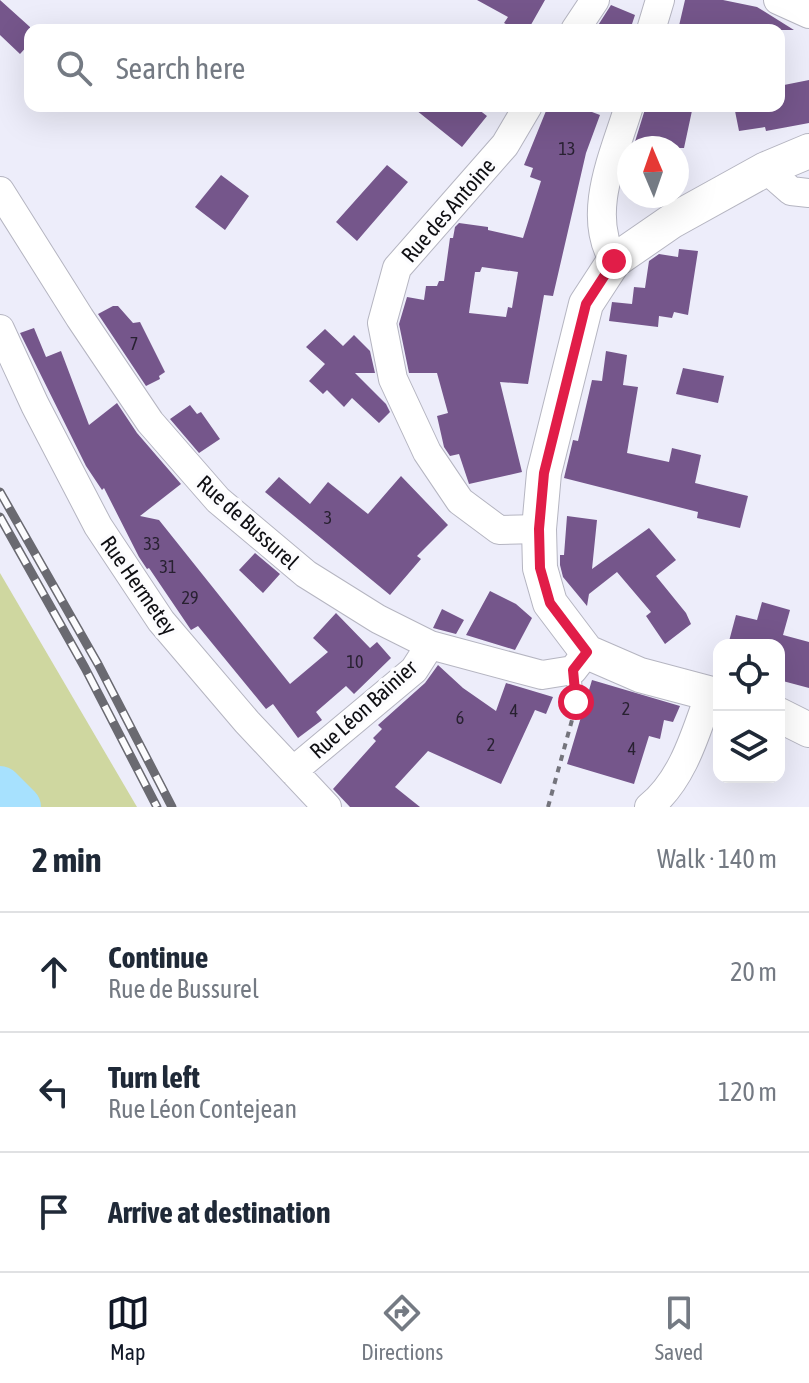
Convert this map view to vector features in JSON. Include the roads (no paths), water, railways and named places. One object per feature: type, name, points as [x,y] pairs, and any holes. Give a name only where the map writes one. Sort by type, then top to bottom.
[{"type":"street","points":[[579,24],[595,0]]},
{"type":"street","points":[[653,24],[660,0]]},
{"type":"street","points":[[778,0],[809,14]]},
{"type":"street","name":"Rue des Antoine","points":[[524,112],[505,145],[397,268],[382,323],[393,379],[427,452],[460,501],[499,530],[539,529]]},
{"type":"street","points":[[614,261],[605,247],[602,198],[627,112]]},
{"type":"street","points":[[713,693],[580,661],[550,603],[540,568],[539,529],[544,473],[586,304],[614,261],[672,221],[766,169],[809,151]]},
{"type":"street","points":[[766,169],[791,191],[809,193]]},
{"type":"street","name":"Rue de Bussurel","points":[[0,191],[150,422],[218,500],[306,574],[378,619],[430,645],[542,675],[580,661]]},
{"type":"street","name":"Rue Hermetey","points":[[0,329],[35,405],[106,538],[161,621],[327,807]]},
{"type":"street","name":"Rue Léon Bainier","points":[[293,771],[414,670],[430,645]]},
{"type":"street","points":[[649,807],[665,794],[713,698]]},
{"type":"street","points":[[785,718],[809,730]]},
{"type":"lane","points":[[576,702],[580,661]]},
{"type":"waterway","points":[[0,788],[19,807]]},
{"type":"railway","points":[[0,492],[98,664],[172,807]]},
{"type":"railway","points":[[0,517],[85,668],[157,807]]}]
